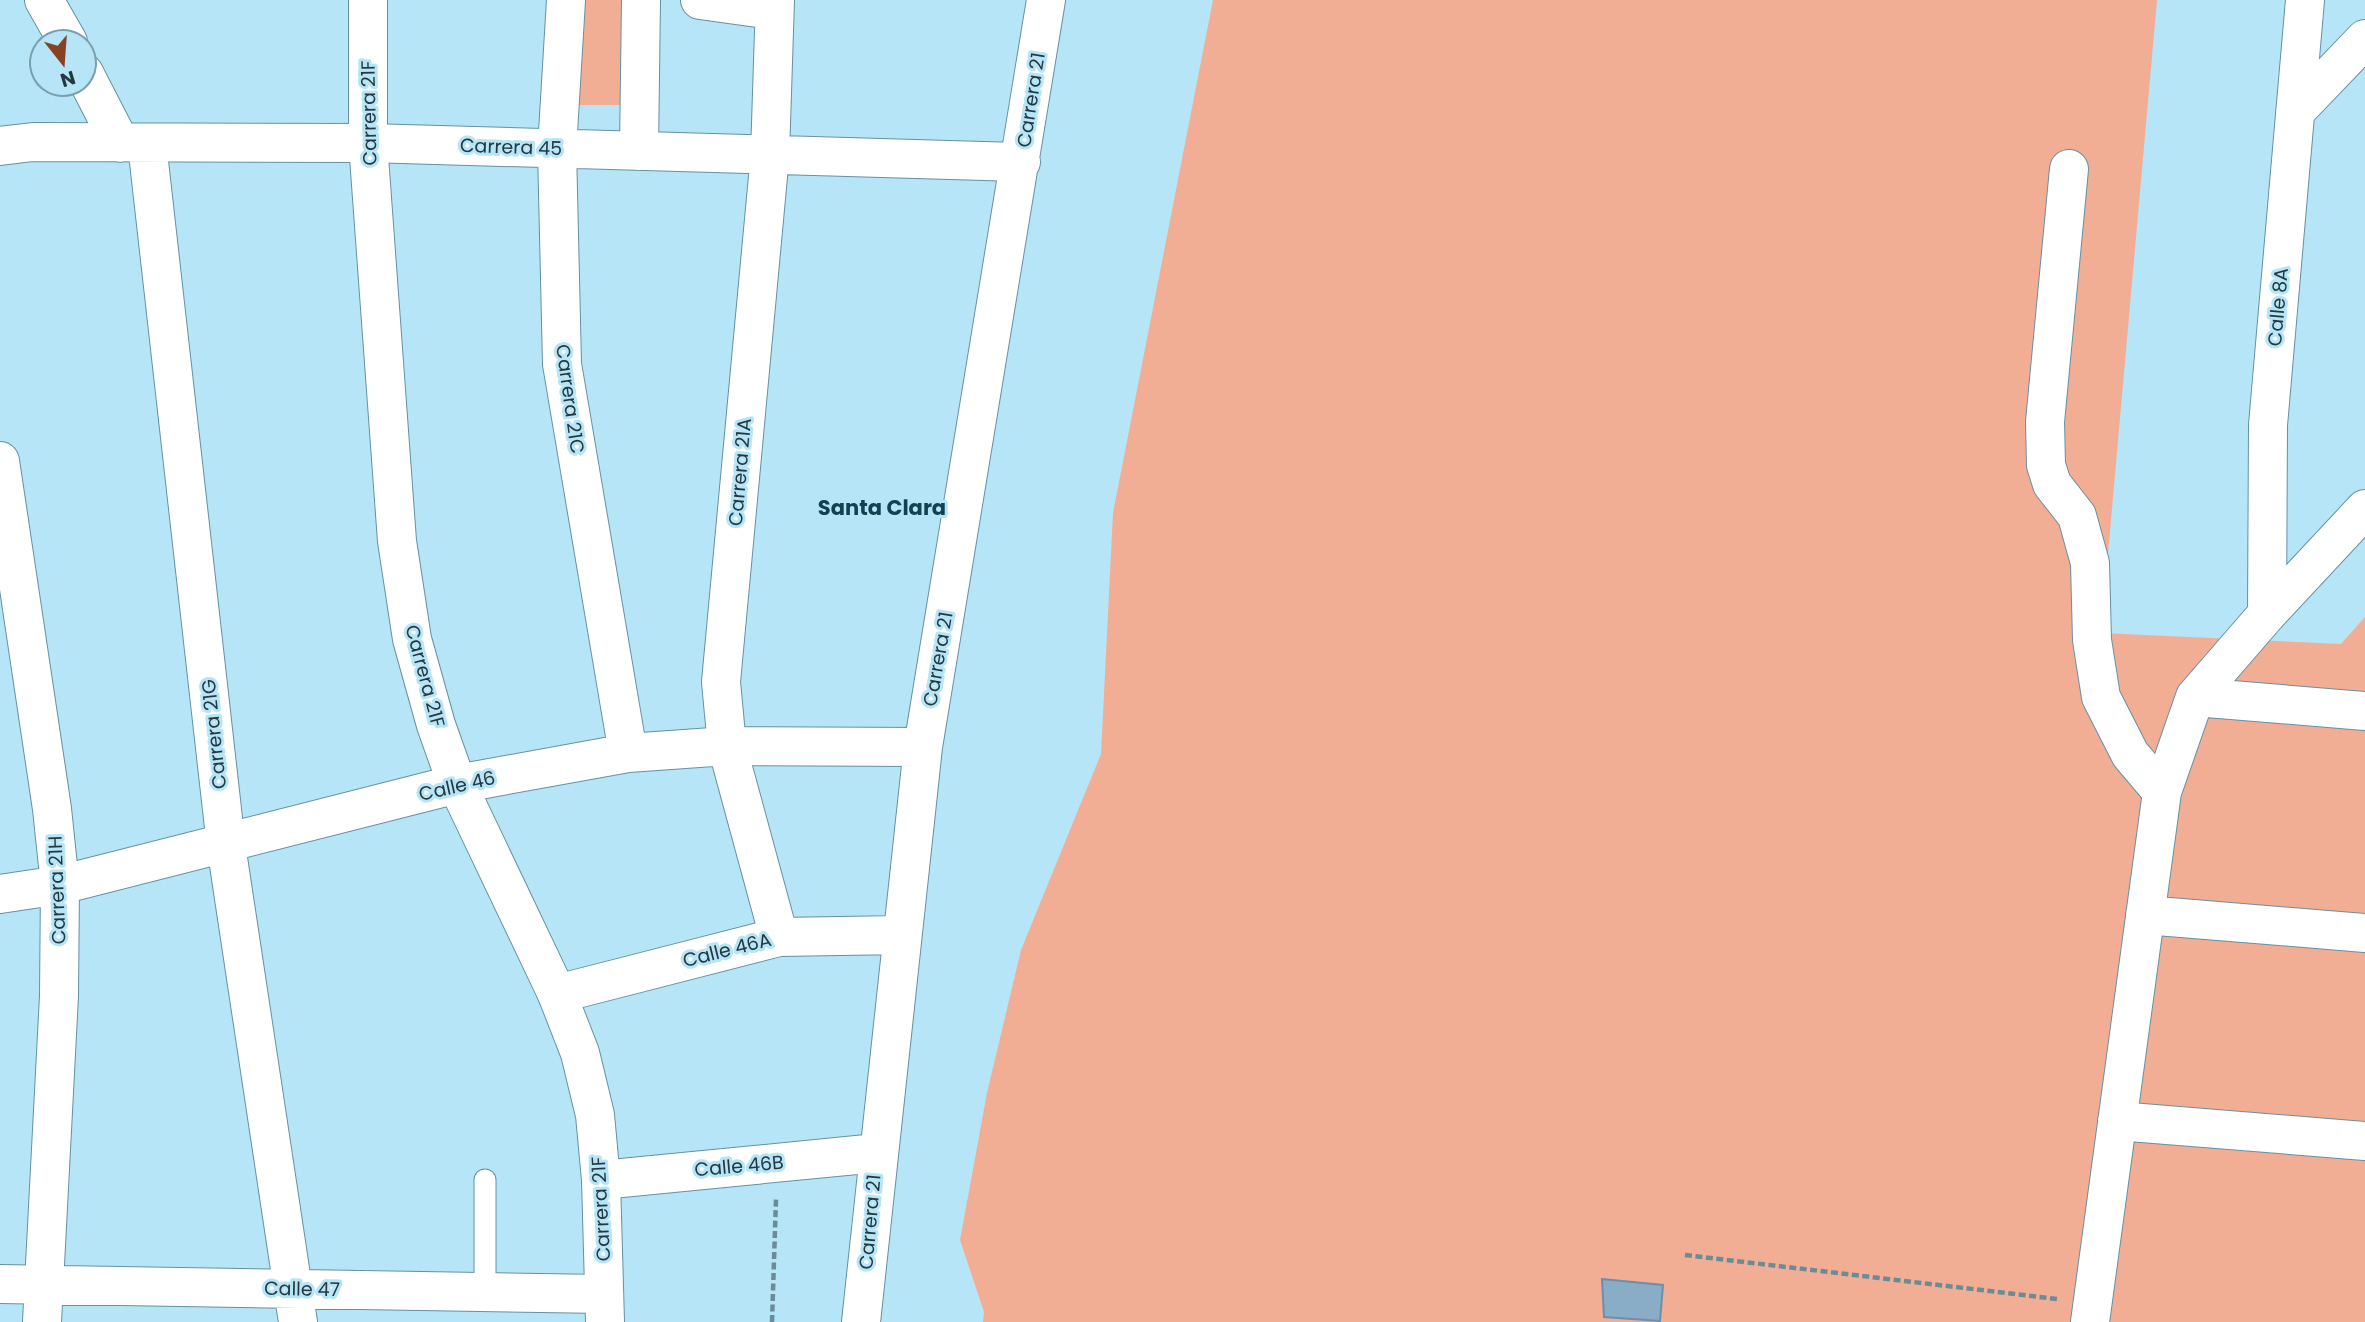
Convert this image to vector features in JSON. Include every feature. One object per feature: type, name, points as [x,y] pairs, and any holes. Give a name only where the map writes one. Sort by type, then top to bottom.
[{"type":"street","points":[[44,0],[60,28]]},
{"type":"street","name":"Carrera 21F","points":[[368,0],[368,143],[397,541],[412,639],[436,725],[457,784],[557,994],[580,1053],[595,1115],[601,1180],[604,1308]]},
{"type":"street","name":"Carrera 21C","points":[[566,0],[557,149],[562,364],[628,753]]},
{"type":"street","points":[[639,151],[641,0]]},
{"type":"street","points":[[700,0],[774,5]]},
{"type":"street","name":"Carrera 21","points":[[861,1322],[877,1153],[923,747],[1046,0]]},
{"type":"street","name":"Carrera 21A","points":[[774,5],[770,155],[720,682],[727,746],[779,937]]},
{"type":"street","points":[[2295,112],[2361,52],[2304,6]]},
{"type":"street","name":"Calle 8A","points":[[2267,614],[2268,425],[2304,6]]},
{"type":"street","points":[[98,93],[134,143]]},
{"type":"street","name":"Carrera 45","points":[[0,146],[33,142],[368,143],[1021,162]]},
{"type":"street","name":"Carrera 21G","points":[[134,143],[226,845],[296,1306]]},
{"type":"street","points":[[2069,169],[2045,422],[2046,465],[2052,484],[2077,516],[2090,563],[2092,640],[2101,697],[2130,754],[2162,792]]},
{"type":"street","name":"Carrera 21H","points":[[0,461],[52,809],[60,885],[59,996],[42,1322]]},
{"type":"street","points":[[2091,1312],[2162,792],[2195,697],[2267,614],[2365,509]]},
{"type":"street","points":[[2195,697],[2365,711]]},
{"type":"street","name":"Calle 46","points":[[0,894],[60,885],[226,845],[457,784],[628,753],[727,746],[923,747]]},
{"type":"street","points":[[2145,915],[2365,933]]},
{"type":"street","name":"Calle 46A","points":[[557,994],[779,937],[901,935]]},
{"type":"street","points":[[2118,1121],[2365,1141]]},
{"type":"street","name":"Calle 46B","points":[[601,1180],[877,1153]]},
{"type":"street","name":"Calle 47","points":[[0,1284],[44,1283],[296,1306],[604,1308]]},
{"type":"lane","points":[[484,1307],[485,1180]]},
{"type":"path","points":[[772,1322],[777,1163]]},
{"type":"path","points":[[1685,1255],[2091,1312]]},
{"type":"shaded area","points":[[584,0],[628,0],[625,105],[574,105]]},
{"type":"shaded area","points":[[1213,0],[2157,0],[2101,633],[2341,644],[2365,617],[2365,1322],[983,1322],[984,1312],[960,1240],[987,1093],[1021,950],[1101,754],[1113,513]]},
{"type":"building","points":[[1602,1279],[1663,1285],[1660,1321],[1604,1317]]},
{"type":"district","name":"Santa Clara","points":[[882,507]]}]
